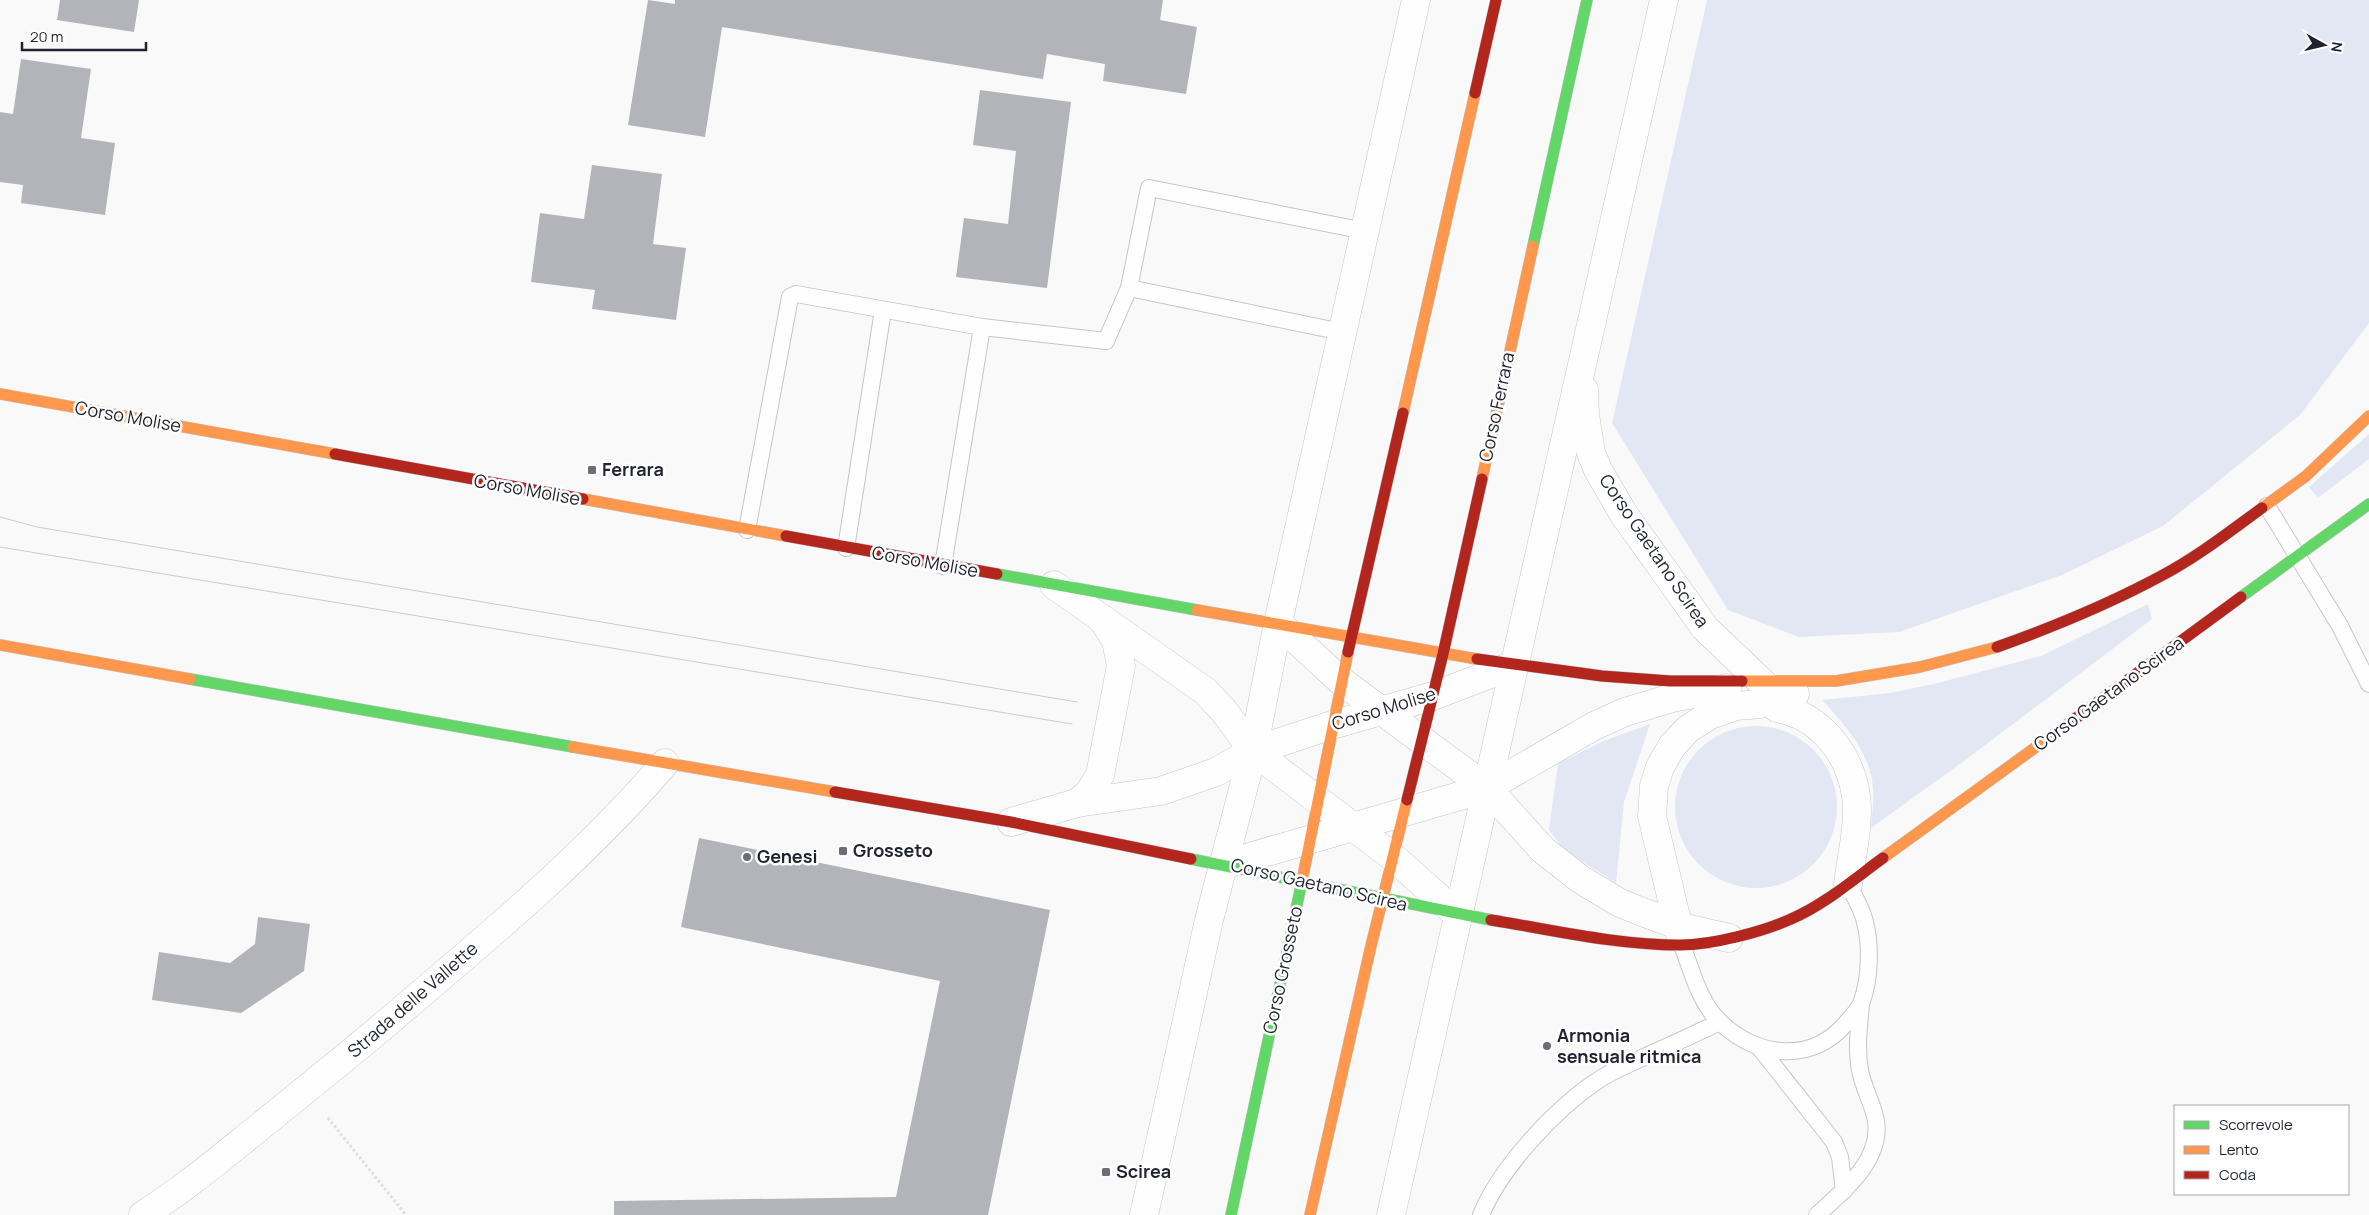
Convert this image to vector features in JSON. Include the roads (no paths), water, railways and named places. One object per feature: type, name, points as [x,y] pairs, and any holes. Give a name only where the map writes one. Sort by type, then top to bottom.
[{"type":"street","points":[[1332,725],[1496,0]]},
{"type":"street","name":"Corso Ferrara","points":[[1404,813],[1443,654],[1587,0]]},
{"type":"street","points":[[1391,1215],[1664,0]]},
{"type":"street","points":[[1144,1215],[1222,865],[1253,751],[1278,623],[1416,5]]},
{"type":"street","name":"Corso Gaetano Scirea","points":[[1587,339],[1585,415],[1591,453],[1598,470],[1624,514],[1695,615],[1717,640],[1774,699],[1820,728],[1838,747],[1849,768],[1856,798],[1848,884]]},
{"type":"street","name":"Corso Molise","points":[[0,394],[1054,586],[1278,623]]},
{"type":"street","name":"Corso Gaetano Scirea","points":[[1680,935],[1652,816],[1654,786],[1660,767],[1672,746],[1688,729],[1710,715],[1736,706],[1774,699],[1836,681],[1920,667],[1996,647],[2044,630],[2161,576],[2203,552],[2306,476],[2369,416]]},
{"type":"street","name":"Corso Gaetano Scirea","points":[[1222,865],[1458,915],[1635,943],[1680,935],[1729,938],[1766,929],[1792,919],[1848,884],[2369,504]]},
{"type":"street","name":"Corso Molise","points":[[1054,586],[1205,691],[1224,711],[1253,751],[1392,857],[1458,915]]},
{"type":"street","name":"Corso Molise","points":[[1077,803],[1088,793],[1100,775],[1121,666],[1116,640],[1101,618]]},
{"type":"street","name":"Corso Gaetano Scirea","points":[[1278,623],[1514,666],[1774,699]]},
{"type":"street","name":"Corso Gaetano Scirea","points":[[1278,623],[1341,681],[1487,788],[1544,850],[1580,879],[1680,935]]},
{"type":"street","name":"Corso Molise","points":[[0,645],[665,763],[1011,822],[1222,865]]},
{"type":"street","name":"Corso Molise","points":[[1011,822],[1077,803],[1161,790],[1216,772],[1253,751],[1381,710],[1433,696],[1514,666]]},
{"type":"street","name":"Corso Gaetano Scirea","points":[[1626,679],[1700,693],[1774,699]]},
{"type":"street","name":"Corso Gaetano Scirea","points":[[1222,865],[1487,788],[1607,720],[1642,705],[1700,693]]},
{"type":"street","name":"Corso Grosseto","points":[[1231,1215],[1302,882],[1332,725]]},
{"type":"street","name":"Strada delle Vallette","points":[[143,1215],[180,1189],[306,1090],[433,984],[559,873],[612,823],[665,763]]},
{"type":"street","points":[[1310,1215],[1392,857],[1404,813]]},
{"type":"lane","points":[[747,530],[790,297],[796,294],[982,327],[1106,341],[1129,288],[1148,188],[1365,231]]},
{"type":"lane","points":[[1129,288],[1342,332]]},
{"type":"lane","points":[[846,548],[883,310]]},
{"type":"lane","points":[[944,566],[982,327]]},
{"type":"lane","points":[[2266,506],[2340,626],[2369,684]]},
{"type":"lane","points":[[1817,1215],[1844,1191],[1860,1172],[1872,1151],[1876,1138],[1876,1124],[1872,1104],[1864,1085],[1858,1056],[1861,1004],[1869,966],[1866,924],[1848,884]]},
{"type":"lane","points":[[1680,935],[1698,988],[1708,1007],[1720,1022],[1740,1037],[1759,1047],[1783,1053],[1813,1048],[1841,1029],[1861,1004]]},
{"type":"lane","points":[[1481,1215],[1515,1158],[1556,1116],[1583,1092],[1613,1072],[1720,1022]]},
{"type":"lane","points":[[1759,1047],[1834,1142],[1840,1157],[1844,1191]]},
{"type":"tram line","points":[[0,517],[37,527],[1077,702]]},
{"type":"tram line","points":[[0,547],[1072,724]]},
{"type":"place","name":"Ferrara","points":[[592,470]]},
{"type":"place","name":"Grosseto","points":[[843,851]]},
{"type":"place","name":"Genesi","points":[[747,857]]},
{"type":"place","name":"Armonia sensuale ritmica","points":[[1547,1046]]},
{"type":"place","name":"Scirea","points":[[1106,1172]]}]
